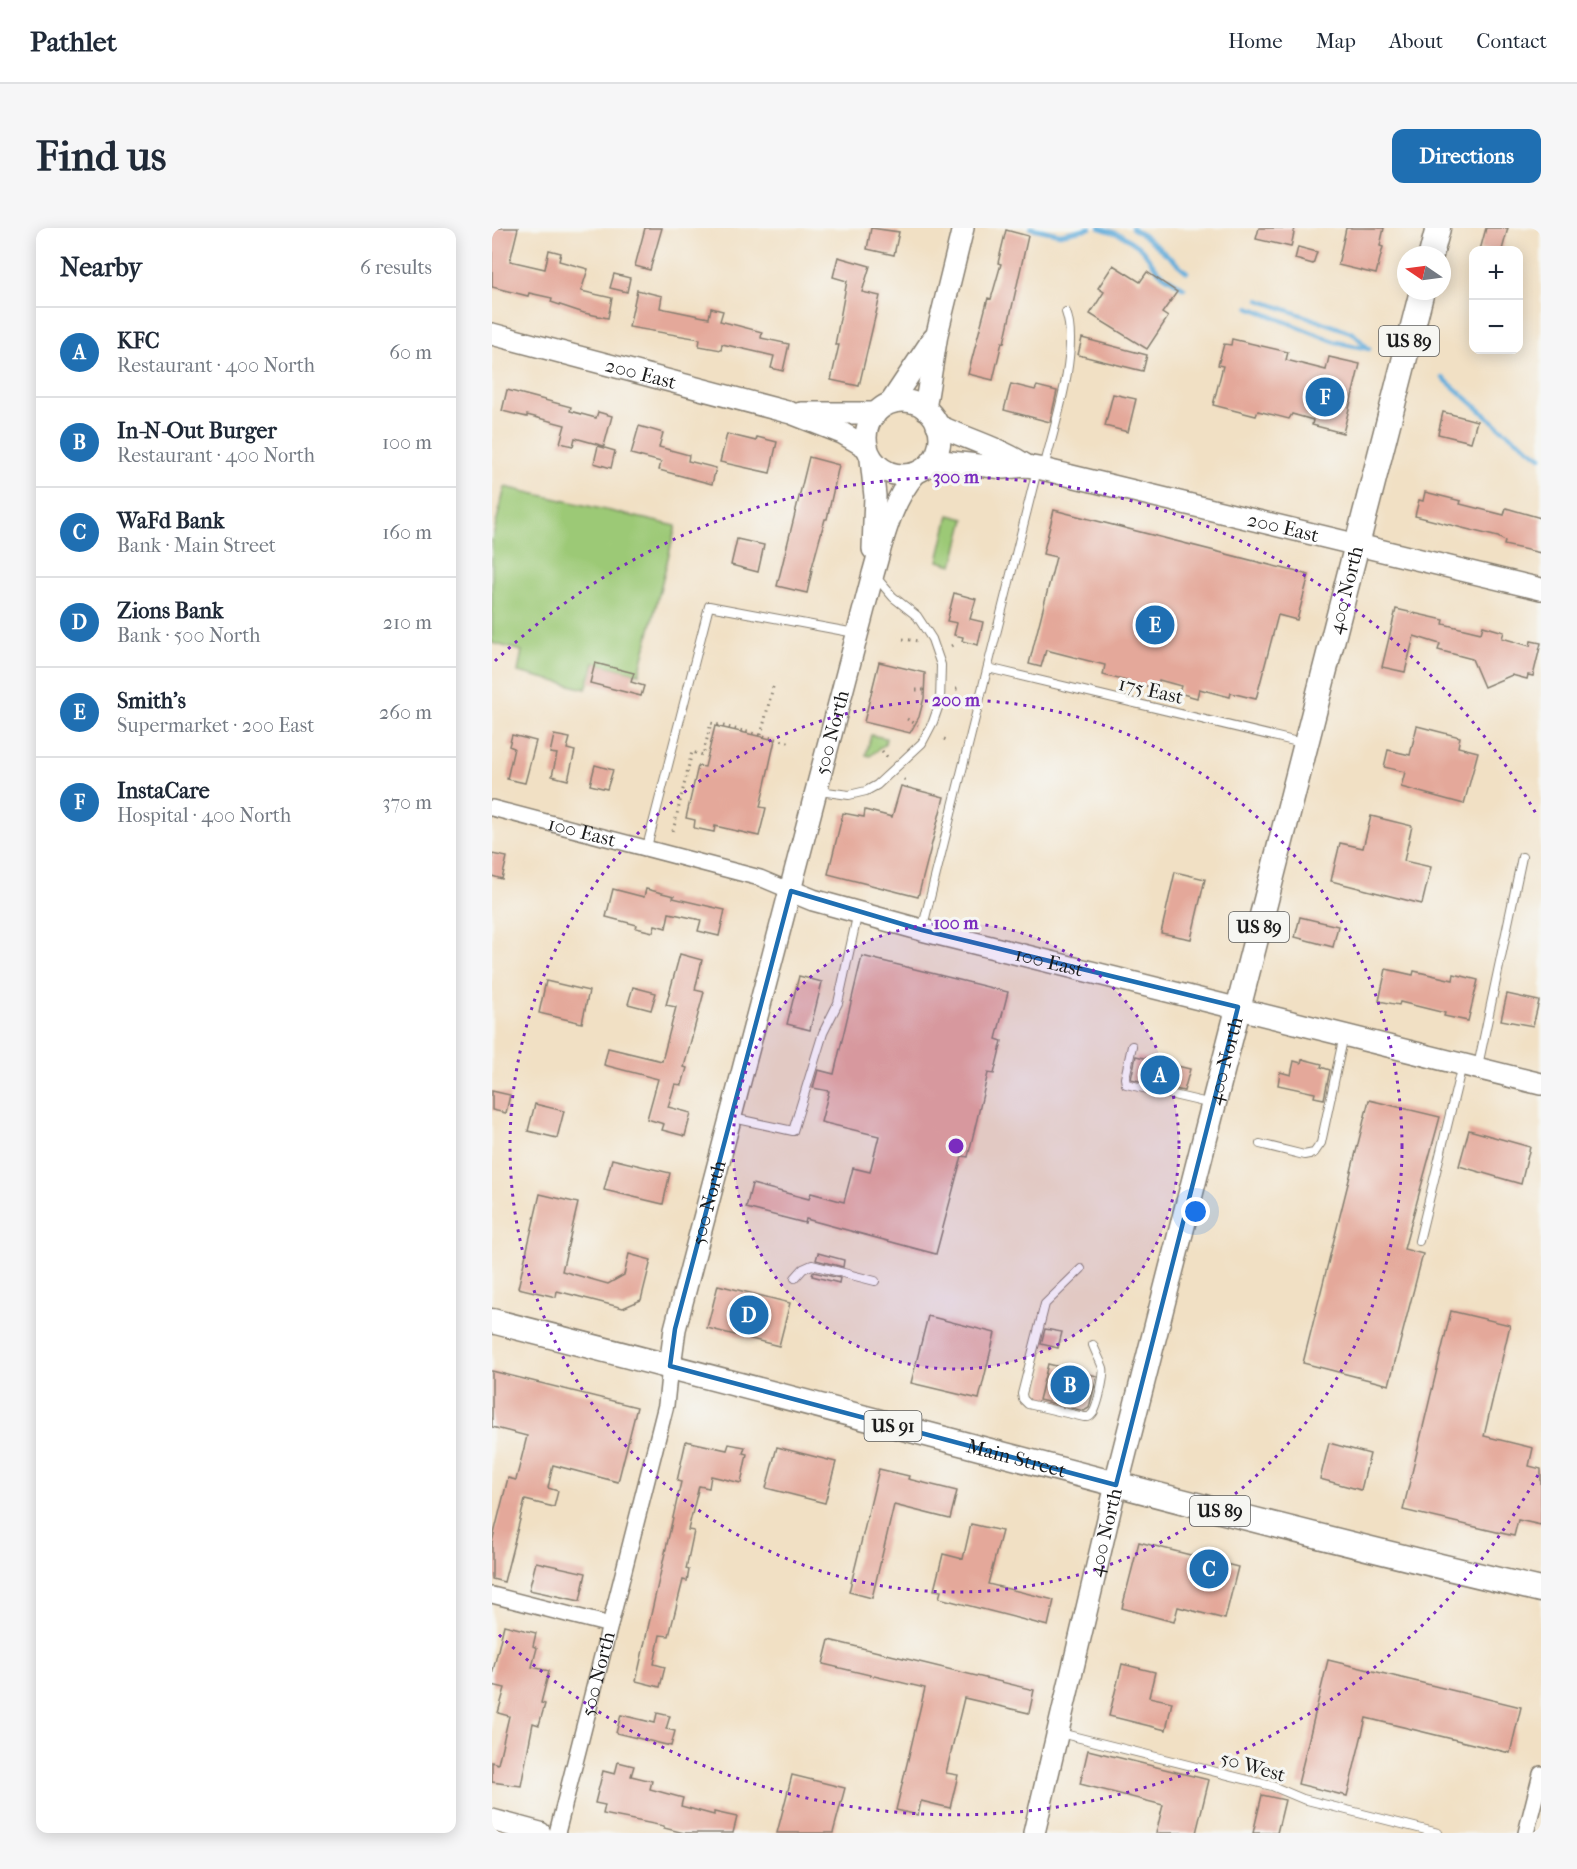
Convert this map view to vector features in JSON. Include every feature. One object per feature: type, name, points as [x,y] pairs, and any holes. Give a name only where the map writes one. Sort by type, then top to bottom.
[{"type":"main road","points":[[1433,246],[1438,228]]},
{"type":"main road","name":"400 North","points":[[1116,1485],[1420,300]]},
{"type":"main road","name":"Main Street","points":[[492,1321],[1116,1485],[1541,1590]]},
{"type":"street","points":[[931,417],[937,334],[963,228]]},
{"type":"street","name":"200 East","points":[[492,334],[790,412],[842,433],[869,453]]},
{"type":"street","points":[[884,407],[910,402],[931,417],[940,436],[939,449],[933,460],[915,474],[902,476],[890,474],[879,468],[869,453],[865,435],[869,423],[884,407],[937,334]]},
{"type":"street","name":"200 East","points":[[790,412],[884,407]]},
{"type":"street","name":"200 East","points":[[931,417],[966,438],[1009,454],[1036,468]]},
{"type":"street","name":"500 North","points":[[869,453],[875,496],[873,574]]},
{"type":"street","name":"200 East","points":[[933,460],[1004,468],[1036,468],[1541,589]]},
{"type":"street","name":"500 North","points":[[557,1833],[666,1405],[675,1329],[857,634],[896,503],[903,487],[915,474]]},
{"type":"street","name":"100 East","points":[[492,808],[760,878],[813,900],[922,930],[1239,1007],[1541,1084]]},
{"type":"street","name":"400 North","points":[[1034,1833],[1116,1485]]},
{"type":"street","points":[[492,1595],[610,1625]]},
{"type":"street","points":[[1526,1833],[1541,1774]]},
{"type":"street","points":[[492,1820],[540,1833]]},
{"type":"lane","points":[[922,930],[1036,468],[1071,348],[1066,312]]},
{"type":"lane","points":[[817,791],[849,795],[866,791],[877,784],[922,743],[940,702],[940,665],[932,639],[918,616],[893,597],[873,574]]},
{"type":"lane","points":[[647,848],[709,606],[821,625],[857,634]]},
{"type":"lane","name":"175 East","points":[[988,668],[1306,744]]},
{"type":"lane","points":[[1419,1241],[1470,1065],[1522,857]]},
{"type":"lane","points":[[731,1118],[794,1131],[823,1033],[838,1003],[858,912]]},
{"type":"lane","points":[[1260,1144],[1304,1155],[1314,1153],[1321,1143],[1344,1034]]},
{"type":"lane","points":[[1132,1046],[1125,1078],[1126,1084],[1214,1105]]},
{"type":"lane","points":[[795,1278],[803,1269],[812,1265],[875,1281]]},
{"type":"lane","points":[[1081,1269],[1045,1304],[1022,1395],[1023,1399],[1028,1404],[1084,1417],[1095,1413],[1104,1375],[1093,1345]]},
{"type":"lane","name":"50 West","points":[[1058,1733],[1263,1784],[1303,1798],[1438,1833]]},
{"type":"path","points":[[903,639],[920,641]]},
{"type":"path","points":[[951,645],[956,643]]},
{"type":"path","points":[[761,735],[774,683]]},
{"type":"path","points":[[956,689],[962,689]]},
{"type":"path","points":[[916,690],[928,690]]},
{"type":"path","points":[[907,719],[918,725]]},
{"type":"path","points":[[672,831],[692,752],[703,755],[711,723],[792,743]]},
{"type":"path","points":[[944,739],[949,741]]},
{"type":"path","points":[[882,751],[890,760]]},
{"type":"highlighted area","points":[[791,891],[922,930],[1238,1007],[1116,1485],[670,1366],[675,1329]]},
{"type":"green space","points":[[505,487],[676,526],[639,674],[594,663],[586,689],[518,672],[522,651],[492,643],[492,540]]},
{"type":"green space","points":[[949,515],[965,519],[953,565],[938,561]]},
{"type":"green space","points":[[871,735],[886,738],[885,744],[870,756],[866,755]]},
{"type":"building","points":[[492,228],[518,228],[510,261],[545,269],[549,250],[561,253],[559,261],[588,269],[581,291],[612,298],[608,318],[551,302],[552,298],[529,293],[528,296],[492,287]]},
{"type":"building","points":[[645,228],[662,228],[650,270],[635,266]]},
{"type":"building","points":[[871,228],[899,232],[894,255],[867,249]]},
{"type":"building","points":[[1259,228],[1295,228],[1291,247],[1256,239]]},
{"type":"building","points":[[1346,228],[1384,228],[1380,246],[1383,247],[1376,274],[1338,265]]},
{"type":"building","points":[[1486,228],[1508,228],[1503,246],[1481,246]]},
{"type":"building","points":[[1006,230],[1028,236],[1004,343],[1002,342],[993,380],[968,374],[988,298],[991,299],[1001,264],[998,263]]},
{"type":"building","points":[[1298,247],[1317,252],[1313,264],[1295,259]]},
{"type":"building","points":[[838,257],[870,266],[862,292],[880,296],[859,386],[831,380],[839,345],[835,345],[847,281],[833,277]]},
{"type":"building","points":[[1113,265],[1140,282],[1147,272],[1177,292],[1162,313],[1168,317],[1147,349],[1090,314],[1104,292],[1098,288]]},
{"type":"building","points":[[614,274],[630,278],[627,292],[610,288]]},
{"type":"building","points":[[637,290],[662,296],[660,308],[709,318],[711,308],[723,311],[720,321],[762,332],[761,338],[789,344],[783,371],[771,368],[774,356],[722,344],[721,350],[699,346],[700,339],[629,327]]},
{"type":"building","points":[[1082,338],[1147,355],[1143,371],[1078,355]]},
{"type":"building","points":[[1232,339],[1288,352],[1286,360],[1326,370],[1329,357],[1360,364],[1343,433],[1312,425],[1313,420],[1292,414],[1289,419],[1258,411],[1256,416],[1213,405],[1223,366],[1218,365],[1224,344],[1231,345]]},
{"type":"building","points":[[1011,384],[1035,390],[1037,386],[1057,391],[1050,422],[1004,410]]},
{"type":"building","points":[[507,390],[571,407],[570,411],[596,418],[598,412],[612,416],[604,446],[575,438],[573,446],[560,443],[565,425],[502,411]]},
{"type":"building","points":[[1113,394],[1136,399],[1128,432],[1105,426]]},
{"type":"building","points":[[1443,412],[1477,421],[1471,442],[1438,434]]},
{"type":"building","points":[[639,426],[663,433],[659,447],[689,455],[688,461],[716,468],[712,484],[659,470],[661,462],[631,454]]},
{"type":"building","points":[[727,434],[756,441],[757,437],[777,442],[770,473],[720,462]]},
{"type":"building","points":[[598,446],[615,451],[611,468],[594,463]]},
{"type":"building","points":[[809,457],[839,465],[807,593],[777,586]]},
{"type":"building","points":[[1425,492],[1504,515],[1506,508],[1541,518],[1541,553],[1504,545],[1505,541],[1498,537],[1415,516],[1419,500],[1423,501]]},
{"type":"building","points":[[1054,510],[1309,575],[1297,620],[1278,615],[1256,699],[1231,693],[1230,697],[1199,689],[1197,698],[1179,693],[1181,686],[1159,680],[1157,689],[1103,675],[1105,665],[1046,650],[1041,667],[1029,664],[1056,557],[1043,554]]},
{"type":"building","points":[[737,539],[764,545],[758,572],[731,565]]},
{"type":"building","points":[[954,593],[976,599],[970,619],[983,622],[978,645],[962,641],[963,637],[954,635],[957,623],[947,621]]},
{"type":"building","points":[[1396,609],[1444,620],[1443,624],[1481,633],[1483,626],[1504,632],[1502,638],[1530,646],[1531,641],[1541,643],[1533,676],[1528,675],[1527,679],[1512,675],[1484,687],[1472,659],[1438,650],[1440,644],[1414,636],[1405,672],[1382,667]]},
{"type":"building","points":[[879,662],[925,673],[924,698],[919,717],[910,733],[864,722]]},
{"type":"building","points":[[595,663],[634,673],[631,682],[644,686],[641,696],[590,683]]},
{"type":"building","points":[[715,726],[775,740],[760,807],[766,808],[759,836],[715,826],[714,832],[694,828],[695,820],[686,818],[698,766],[705,767]]},
{"type":"building","points":[[1417,726],[1460,737],[1458,747],[1478,752],[1464,804],[1401,787],[1405,772],[1384,767],[1388,750],[1410,755]]},
{"type":"building","points":[[512,735],[536,741],[525,783],[507,779],[514,748],[509,746]]},
{"type":"building","points":[[554,735],[570,738],[567,749],[575,751],[568,780],[552,776],[557,754],[550,753]]},
{"type":"building","points":[[595,765],[613,770],[607,789],[590,785]]},
{"type":"building","points":[[901,786],[944,797],[918,897],[828,874],[843,813],[864,817],[865,810],[892,817]]},
{"type":"building","points":[[1371,816],[1412,826],[1404,861],[1431,867],[1422,904],[1331,881],[1340,843],[1363,848]]},
{"type":"building","points":[[492,854],[507,857],[502,879],[492,876]]},
{"type":"building","points":[[1175,872],[1205,879],[1191,939],[1161,933]]},
{"type":"building","points":[[613,889],[644,897],[646,889],[725,910],[719,936],[698,931],[701,920],[669,913],[666,928],[655,925],[653,932],[636,928],[637,925],[606,917]]},
{"type":"building","points":[[1300,917],[1338,926],[1333,947],[1295,937]]},
{"type":"building","points":[[680,954],[702,960],[695,990],[704,992],[684,1067],[687,1068],[682,1085],[675,1084],[668,1107],[691,1113],[685,1136],[662,1130],[664,1124],[647,1119],[658,1079],[604,1065],[608,1048],[662,1061],[676,1007],[666,1005]]},
{"type":"building","points":[[862,956],[1008,992],[996,1039],[1002,1041],[994,1074],[988,1073],[968,1157],[962,1156],[936,1254],[806,1219],[805,1223],[746,1208],[752,1184],[809,1199],[811,1193],[844,1202],[853,1168],[870,1172],[879,1136],[821,1122],[829,1091],[813,1088],[818,1070],[834,1074]]},
{"type":"building","points":[[1386,969],[1413,975],[1414,971],[1453,980],[1454,974],[1478,980],[1468,1021],[1400,1002],[1399,1005],[1379,1001]]},
{"type":"building","points":[[799,976],[822,982],[810,1030],[787,1024]]},
{"type":"building","points":[[546,981],[589,991],[582,1023],[539,1013]]},
{"type":"building","points":[[633,987],[656,993],[651,1010],[628,1004]]},
{"type":"building","points":[[1507,994],[1539,1001],[1533,1026],[1501,1020]]},
{"type":"building","points":[[1136,1056],[1190,1069],[1184,1091],[1131,1079]]},
{"type":"building","points":[[1302,1059],[1322,1064],[1321,1067],[1330,1070],[1324,1099],[1314,1097],[1315,1093],[1278,1085],[1280,1072],[1291,1075],[1294,1061],[1301,1063]]},
{"type":"building","points":[[492,1091],[510,1095],[506,1113],[492,1110]]},
{"type":"building","points":[[1369,1100],[1440,1117],[1404,1249],[1423,1254],[1389,1385],[1303,1363]]},
{"type":"building","points":[[535,1104],[564,1111],[557,1138],[528,1131]]},
{"type":"building","points":[[1469,1130],[1530,1147],[1521,1184],[1459,1166]]},
{"type":"building","points":[[612,1159],[670,1173],[663,1204],[604,1190]]},
{"type":"building","points":[[540,1194],[578,1203],[562,1271],[608,1284],[624,1275],[629,1254],[651,1260],[641,1300],[623,1308],[557,1291],[556,1297],[518,1288]]},
{"type":"building","points":[[818,1253],[844,1260],[843,1267],[816,1260]]},
{"type":"building","points":[[813,1272],[840,1278],[839,1283],[812,1276]]},
{"type":"building","points":[[718,1285],[790,1303],[779,1346],[707,1328]]},
{"type":"building","points":[[1451,1311],[1510,1325],[1484,1436],[1533,1448],[1529,1466],[1541,1469],[1541,1525],[1518,1520],[1514,1536],[1403,1510]]},
{"type":"building","points":[[928,1316],[995,1333],[979,1399],[911,1383]]},
{"type":"building","points":[[1045,1329],[1062,1332],[1058,1348],[1041,1344]]},
{"type":"building","points":[[1048,1364],[1097,1376],[1089,1408],[1084,1411],[1039,1400]]},
{"type":"building","points":[[492,1371],[637,1407],[618,1482],[553,1465],[548,1488],[558,1491],[554,1507],[525,1500],[504,1582],[492,1579],[492,1542],[508,1478],[516,1480],[527,1436],[492,1427]]},
{"type":"building","points":[[686,1441],[727,1450],[729,1444],[745,1447],[743,1453],[747,1454],[741,1483],[711,1476],[709,1488],[699,1486],[688,1530],[694,1531],[686,1569],[689,1570],[687,1581],[683,1580],[669,1636],[660,1635],[654,1664],[665,1667],[660,1687],[636,1681],[681,1482],[677,1481]]},
{"type":"building","points":[[1329,1443],[1370,1454],[1361,1490],[1320,1479]]},
{"type":"building","points":[[777,1447],[836,1462],[825,1503],[766,1488]]},
{"type":"building","points":[[879,1469],[957,1491],[950,1519],[894,1505],[872,1598],[849,1592]]},
{"type":"building","points":[[971,1524],[1002,1531],[988,1584],[1054,1600],[1048,1626],[939,1598],[941,1591],[934,1590],[943,1554],[963,1559]]},
{"type":"building","points":[[1139,1542],[1238,1567],[1225,1619],[1178,1607],[1174,1622],[1122,1608]]},
{"type":"building","points":[[536,1562],[586,1573],[580,1601],[529,1590]]},
{"type":"building","points":[[504,1625],[536,1633],[533,1646],[537,1648],[532,1667],[549,1671],[541,1703],[545,1704],[539,1725],[533,1723],[521,1786],[492,1782],[492,1762],[498,1764],[509,1716],[498,1713],[505,1688],[492,1685],[492,1675]]},
{"type":"building","points":[[829,1640],[1034,1690],[1029,1713],[964,1698],[946,1773],[958,1775],[950,1808],[921,1801],[918,1815],[896,1810],[925,1688],[823,1664]]},
{"type":"building","points":[[1328,1660],[1521,1707],[1510,1753],[1366,1718],[1347,1796],[1298,1784]]},
{"type":"building","points":[[1122,1664],[1155,1672],[1149,1697],[1172,1702],[1166,1730],[1109,1716]]},
{"type":"building","points":[[657,1713],[670,1716],[666,1729],[675,1731],[671,1746],[616,1733],[621,1715],[655,1723]]},
{"type":"building","points":[[1088,1750],[1209,1780],[1196,1833],[1156,1833],[1163,1805],[1080,1784]]},
{"type":"building","points":[[618,1762],[634,1766],[631,1776],[652,1781],[650,1789],[683,1798],[681,1806],[714,1815],[714,1812],[737,1817],[733,1833],[684,1833],[664,1828],[664,1826],[603,1814],[605,1805],[595,1803],[603,1771],[615,1774]]},
{"type":"building","points":[[792,1775],[845,1788],[833,1833],[777,1833]]},
{"type":"building","points":[[1262,1795],[1285,1800],[1277,1833],[1253,1833]]},
{"type":"waterway","points":[[1031,228],[1060,234],[1090,228]]},
{"type":"waterway","points":[[1100,228],[1122,235],[1142,249],[1159,272],[1184,288]]},
{"type":"waterway","points":[[1132,228],[1187,272]]},
{"type":"waterway","points":[[1259,300],[1353,333],[1369,349]]},
{"type":"waterway","points":[[1249,307],[1336,342],[1369,349]]},
{"type":"waterway","points":[[1443,378],[1502,429],[1541,457]]},
{"type":"place","name":"InstaCare","points":[[1325,397]]},
{"type":"place","name":"Smith's","points":[[1155,625]]},
{"type":"place","name":"KFC","points":[[1160,1075]]},
{"type":"place","name":"Zions Bank","points":[[749,1315]]},
{"type":"place","name":"In-N-Out Burger","points":[[1070,1385]]},
{"type":"place","name":"WaFd Bank","points":[[1209,1569]]}]
